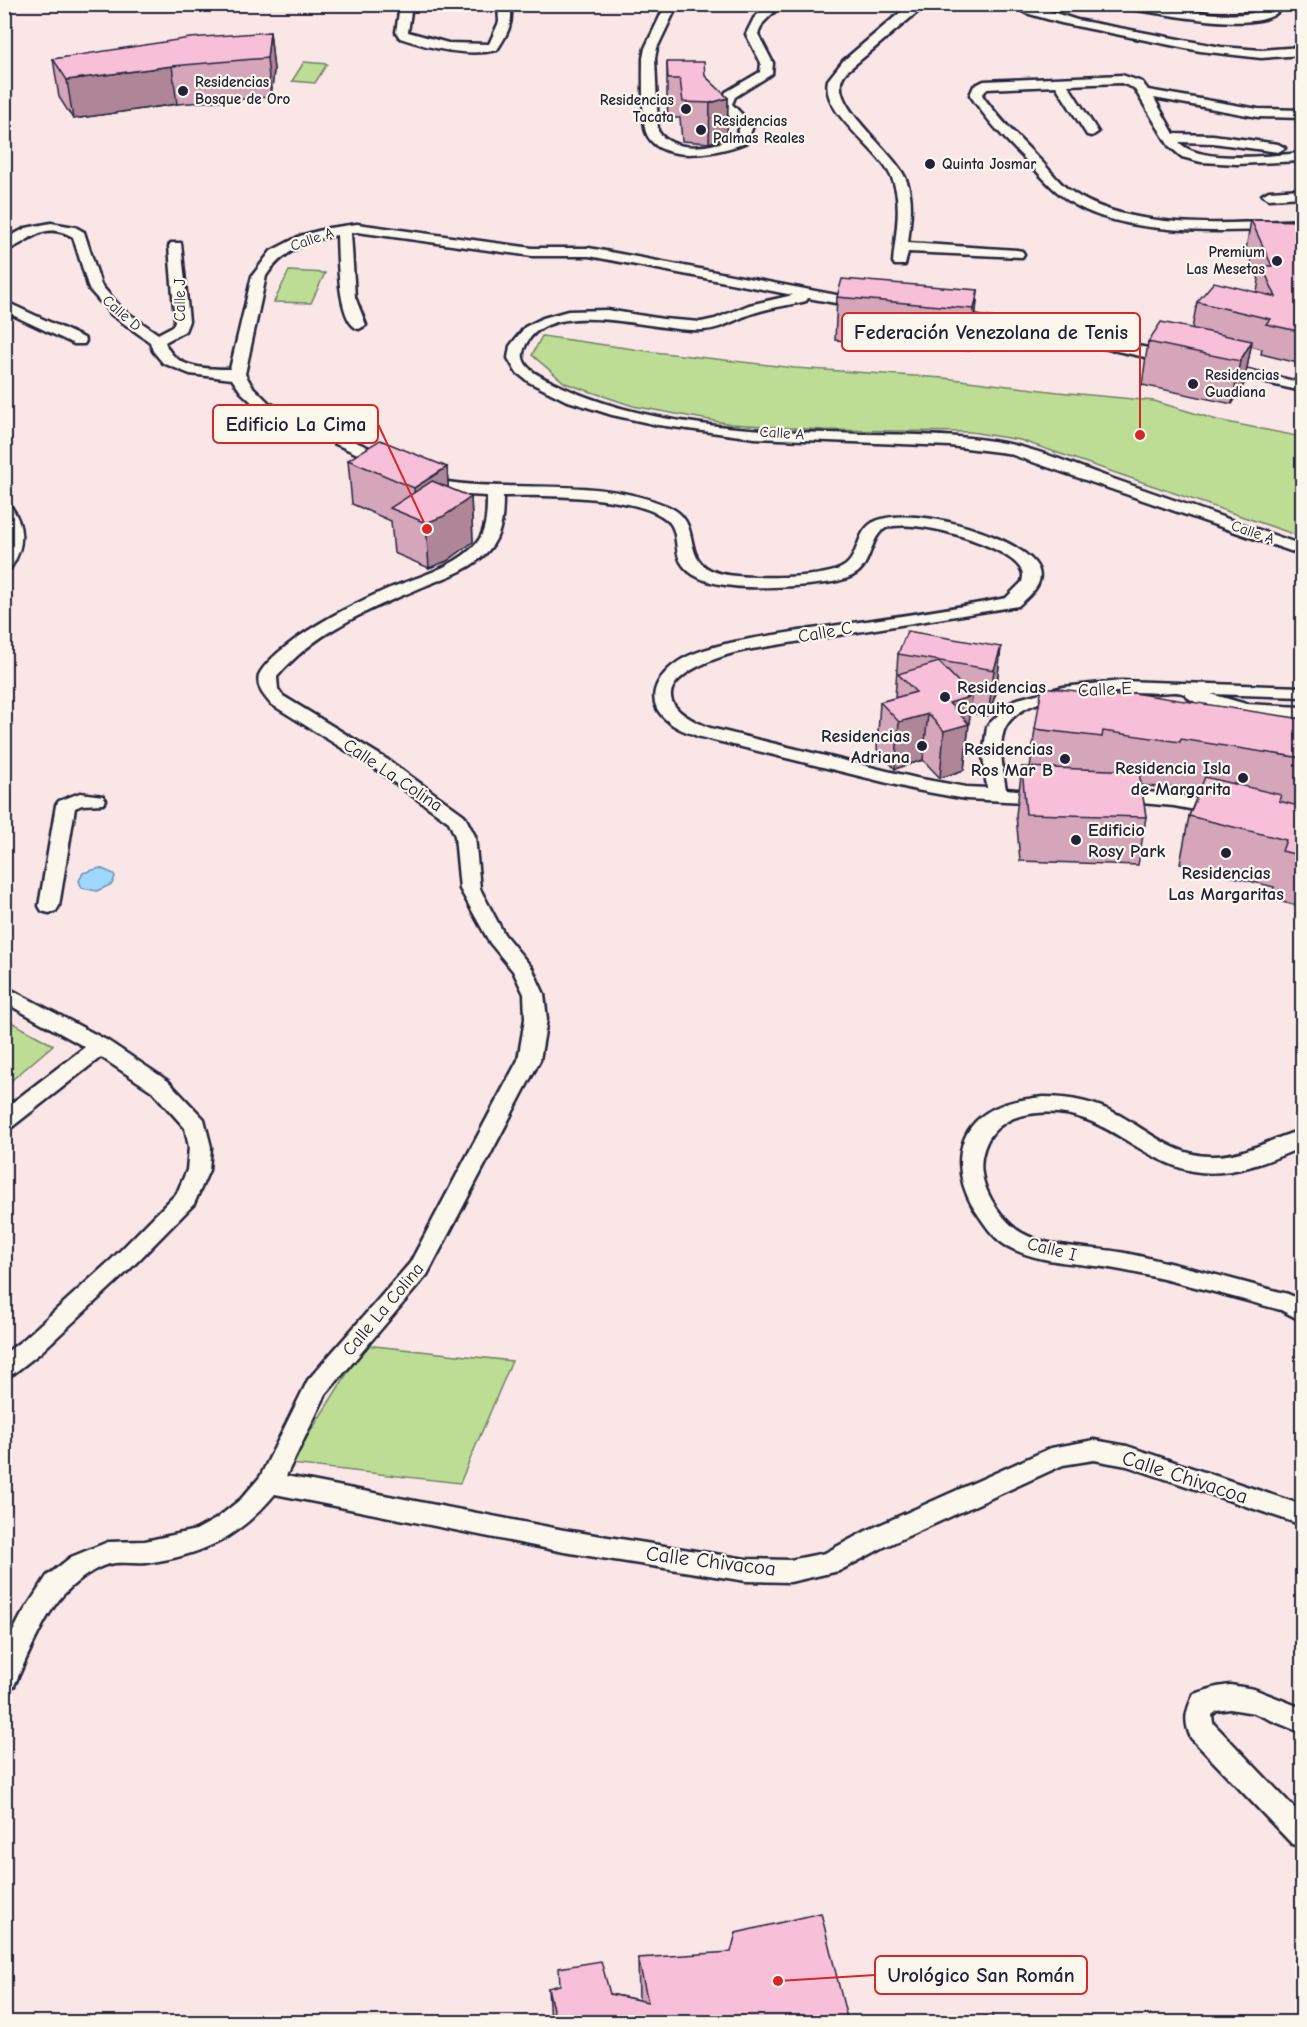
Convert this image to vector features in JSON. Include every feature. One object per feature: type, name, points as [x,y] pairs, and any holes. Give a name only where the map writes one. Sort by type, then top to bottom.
[{"type":"street","points":[[403,4],[405,12],[402,32],[404,35],[459,47],[485,49],[493,47],[503,30],[506,16],[504,4]]},
{"type":"street","points":[[672,4],[651,48],[649,58],[652,131],[653,136],[664,144],[700,150],[724,147],[742,139],[747,126],[725,105],[730,95],[766,74],[767,63],[753,34],[758,21],[776,4]]},
{"type":"street","points":[[921,4],[913,8],[837,74],[832,85],[836,102],[891,162],[900,183],[900,254],[1017,254]]},
{"type":"street","points":[[1122,4],[1231,17],[1255,17],[1272,12],[1266,4]]},
{"type":"street","points":[[1020,6],[1056,5]]},
{"type":"street","points":[[1020,6],[1081,23],[1236,53],[1274,54],[1302,51]]},
{"type":"street","points":[[1302,157],[1200,159],[1187,156],[1178,149],[1138,85],[1122,79],[984,85],[978,89],[976,95],[997,125],[1065,193],[1116,215],[1168,224],[1224,228],[1302,224]]},
{"type":"street","points":[[1060,82],[1092,132]]},
{"type":"street","points":[[1144,93],[1258,113],[1302,114]]},
{"type":"street","points":[[1172,138],[1213,139],[1302,152]]},
{"type":"street","points":[[1269,195],[1302,193]]},
{"type":"street","name":"Calle D","points":[[4,247],[36,229],[47,226],[73,230],[79,235],[94,286],[104,300],[138,329],[157,340],[158,347],[171,361],[201,373],[237,374]]},
{"type":"street","name":"Calle A","points":[[237,374],[259,276],[264,268],[276,254],[294,243],[344,229],[374,228],[532,252],[589,252],[822,297]]},
{"type":"street","points":[[344,229],[348,297],[358,325]]},
{"type":"street","name":"Calle J","points":[[157,340],[180,328],[182,321],[179,256],[176,246]]},
{"type":"street","points":[[731,280],[743,294],[744,311]]},
{"type":"street","points":[[822,297],[879,306]]},
{"type":"street","name":"Calle A","points":[[822,297],[781,301],[744,311],[726,321],[701,326],[673,325],[611,313],[555,318],[529,330],[515,352],[516,359],[526,374],[564,394],[604,408],[645,418],[723,429],[862,438],[964,441],[1011,448],[1302,550]]},
{"type":"street","points":[[4,305],[79,342]]},
{"type":"street","points":[[933,314],[1052,333],[1302,387]]},
{"type":"street","points":[[237,374],[246,389],[264,406],[384,459],[423,483],[440,487],[495,491]]},
{"type":"street","name":"Calle C","points":[[495,491],[536,490],[590,495],[661,509],[681,521],[689,564],[699,574],[735,581],[805,579],[847,572],[856,567],[872,531],[878,525],[888,523],[933,524],[984,538],[1007,549],[1028,564],[1033,579],[1029,588],[1012,602],[841,629],[707,656],[688,663],[674,673],[663,693],[665,705],[670,715],[704,732],[916,784],[997,796],[1063,797]]},
{"type":"street","name":"Calle La Colina","points":[[270,1483],[292,1434],[317,1388],[413,1277],[436,1239],[529,1060],[536,1019],[534,994],[522,969],[497,938],[470,889],[465,836],[457,819],[381,764],[277,700],[269,690],[268,676],[290,650],[327,627],[466,562],[481,550],[491,538],[495,524],[495,491]]},
{"type":"street","points":[[4,508],[14,524],[15,535],[14,546],[4,566]]},
{"type":"street","name":"Calle E","points":[[997,796],[992,756],[996,728],[1006,715],[1020,704],[1092,687],[1121,686],[1187,690],[1215,688],[1302,692]]},
{"type":"street","name":"Calle E","points":[[1187,690],[1210,702],[1265,711],[1302,712]]},
{"type":"street","points":[[1099,796],[1135,796],[1174,800],[1238,814]]},
{"type":"street","points":[[49,906],[66,805],[80,799],[96,800]]},
{"type":"street","points":[[4,993],[100,1046],[160,1086],[196,1125],[200,1147],[198,1170],[186,1198],[159,1227],[32,1346],[4,1367]]},
{"type":"street","points":[[4,1121],[100,1046]]},
{"type":"street","name":"Calle I","points":[[1302,1138],[1241,1162],[1217,1166],[1192,1163],[1170,1156],[1107,1118],[1079,1108],[1051,1105],[1024,1108],[1002,1115],[984,1126],[971,1154],[969,1169],[974,1188],[995,1222],[1012,1238],[1034,1247],[1062,1254],[1116,1260],[1288,1303],[1302,1312]]},
{"type":"street","name":"Calle Chivacoa","points":[[270,1483],[564,1540],[746,1570],[790,1570],[830,1563],[875,1539],[1060,1455],[1094,1450],[1127,1456],[1302,1515]]},
{"type":"street","points":[[4,1678],[30,1624],[56,1584],[80,1565],[108,1553],[145,1552],[201,1540],[225,1527],[250,1506],[270,1483]]},
{"type":"street","points":[[1302,1721],[1244,1696],[1217,1697],[1204,1703],[1198,1715],[1202,1729],[1302,1835]]},
{"type":"green space","points":[[304,62],[327,64],[315,83],[292,81]]},
{"type":"green space","points":[[289,271],[325,273],[311,303],[274,302]]},
{"type":"green space","points":[[542,336],[654,352],[795,368],[944,378],[1154,401],[1217,420],[1302,437],[1302,537],[1020,440],[971,432],[823,430],[731,424],[633,406],[565,383],[532,355]]},
{"type":"green space","points":[[4,1018],[53,1045],[5,1086],[4,1086]]},
{"type":"green space","points":[[365,1345],[512,1361],[460,1483],[290,1464]]},
{"type":"water","points":[[100,868],[114,874],[112,884],[97,891],[82,888],[79,881],[83,873]]},
{"type":"building","points":[[270,32],[267,58],[172,66],[67,80],[53,59],[190,38]]},
{"type":"building","points":[[667,62],[704,62],[705,76],[728,98],[710,103],[683,102],[680,79],[668,79]]},
{"type":"building","points":[[1251,220],[1302,221],[1302,332],[1266,324],[1270,319],[1197,302],[1214,282],[1276,297],[1262,266],[1272,266]]},
{"type":"building","points":[[842,279],[978,290],[974,309],[837,297]]},
{"type":"building","points":[[1161,322],[1252,341],[1240,361],[1148,342]]},
{"type":"building","points":[[380,440],[447,467],[414,488],[348,460]]},
{"type":"building","points":[[432,481],[471,497],[444,516],[426,523],[390,508]]},
{"type":"building","points":[[907,631],[1001,647],[994,670],[898,654]]},
{"type":"building","points":[[939,662],[972,696],[949,703],[969,724],[944,731],[928,714],[899,722],[880,702],[916,692],[898,674]]},
{"type":"building","points":[[1042,687],[1120,696],[1120,691],[1302,719],[1302,758],[1181,739],[1180,742],[1103,731],[1102,737],[1035,729]]},
{"type":"building","points":[[1022,767],[1139,771],[1146,817],[1026,814]]},
{"type":"building","points":[[1205,777],[1281,795],[1279,801],[1302,807],[1302,856],[1282,851],[1286,840],[1189,816]]},
{"type":"building","points":[[821,1913],[848,2022],[556,2022],[548,1988],[560,1985],[559,1968],[601,1961],[610,1994],[648,2002],[638,1958],[731,1952],[736,1933]]},
{"type":"building","points":[[992,2015],[994,2022],[955,2022]]},
{"type":"place","name":"Residencias Bosque de Oro","points":[[183,91]]},
{"type":"place","name":"Residencias Tacata","points":[[686,109]]},
{"type":"place","name":"Residencias Palmas Reales","points":[[701,130]]},
{"type":"place","name":"Quinta Josmar","points":[[930,164]]},
{"type":"place","name":"Premium Las Mesetas","points":[[1277,261]]},
{"type":"place","name":"Residencias Guadiana","points":[[1193,384]]},
{"type":"place","name":"Federación Venezolana de Tenis","points":[[1140,435]]},
{"type":"place","name":"Edificio La Cima","points":[[427,529]]},
{"type":"place","name":"Residencias Coquito","points":[[945,697]]},
{"type":"place","name":"Residencias Adriana","points":[[922,746]]},
{"type":"place","name":"Residencias Ros Mar B","points":[[1065,759]]},
{"type":"place","name":"Residencia Isla de Margarita","points":[[1243,778]]},
{"type":"place","name":"Edificio Rosy Park","points":[[1076,840]]},
{"type":"place","name":"Residencias Las Margaritas","points":[[1226,853]]},
{"type":"place","name":"Urológico San Román","points":[[778,1981]]}]
